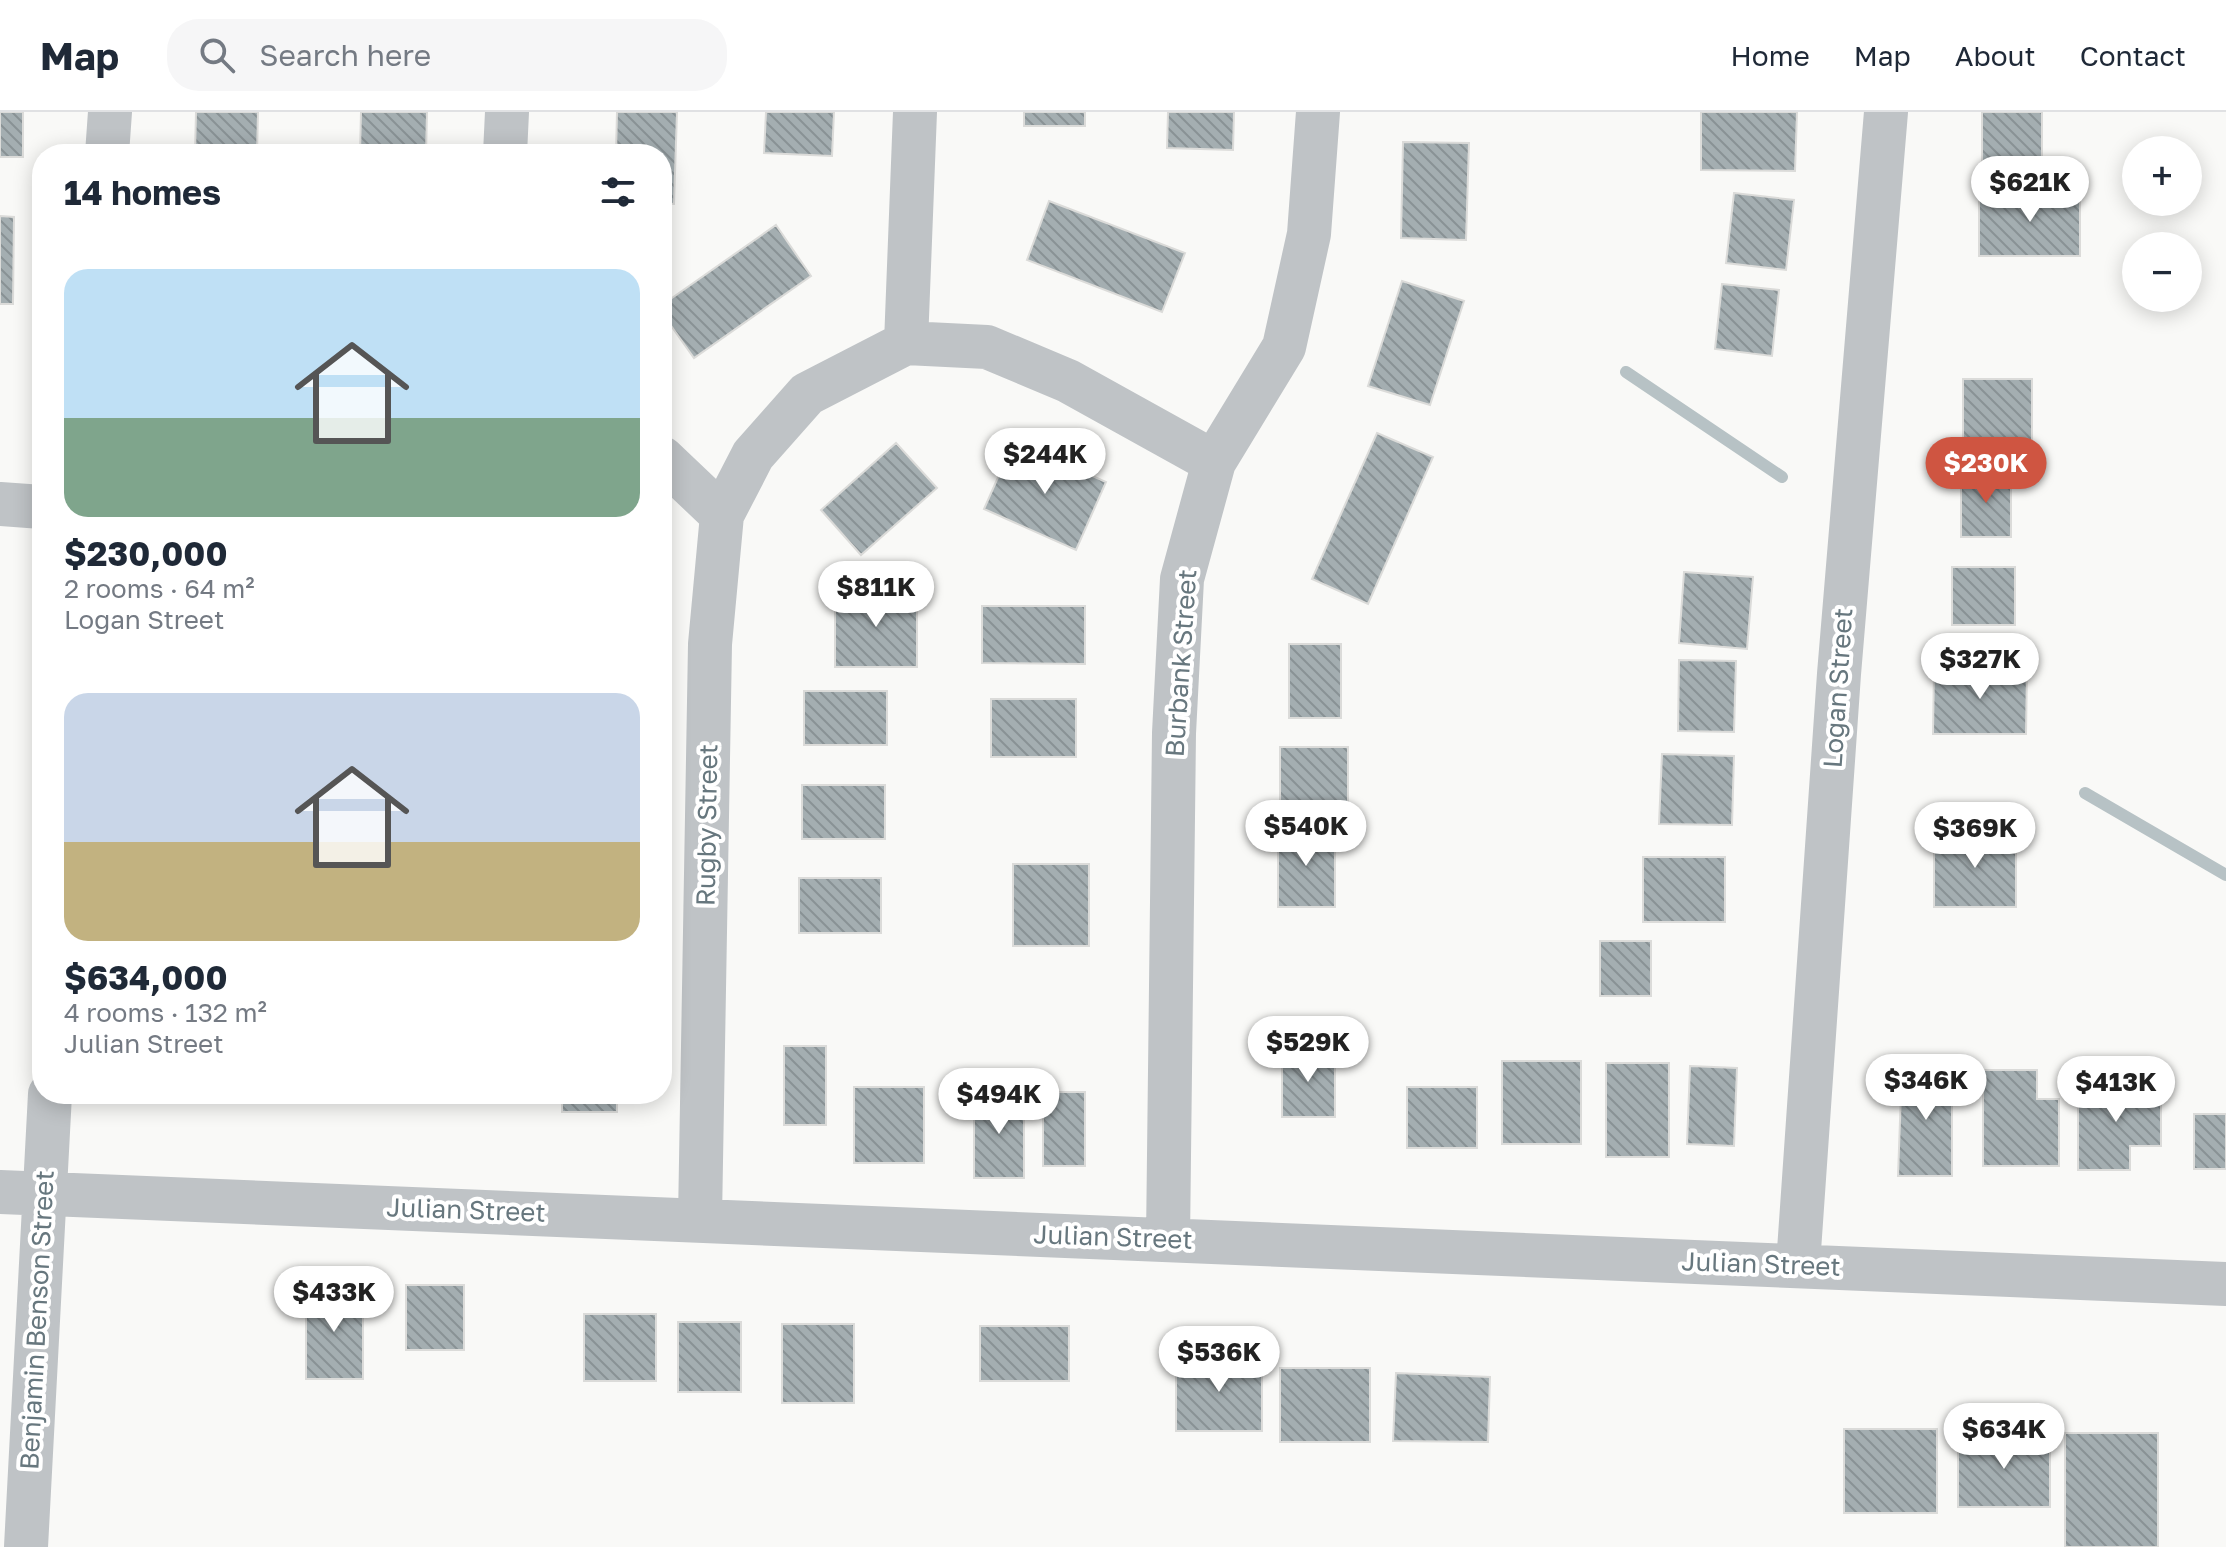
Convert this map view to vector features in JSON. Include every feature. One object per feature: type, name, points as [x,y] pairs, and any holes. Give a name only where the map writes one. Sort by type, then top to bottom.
[{"type":"street","points":[[108,144],[110,112]]},
{"type":"street","points":[[505,144],[507,112]]},
{"type":"street","points":[[906,343],[915,112]]},
{"type":"street","name":"Burbank Street","points":[[1168,1240],[1174,733],[1182,579],[1214,462],[1284,347],[1309,234],[1318,112]]},
{"type":"street","name":"Logan Street","points":[[1798,1265],[1839,674],[1886,112]]},
{"type":"street","points":[[672,468],[722,515],[753,455],[807,394],[906,343],[987,347],[1068,381],[1214,462]]},
{"type":"street","points":[[0,504],[32,506]]},
{"type":"street","name":"Rugby Street","points":[[700,1219],[710,644],[722,515]]},
{"type":"street","name":"Benjamin Benson Street","points":[[26,1547],[49,1104]]},
{"type":"street","name":"Julian Street","points":[[0,1192],[2226,1284]]},
{"type":"building","points":[[0,112],[23,112],[23,157],[0,157]]},
{"type":"building","points":[[196,112],[258,112],[257,144],[195,144]]},
{"type":"building","points":[[361,112],[427,112],[426,144],[360,144]]},
{"type":"building","points":[[617,112],[677,112],[674,204],[672,144],[616,144]]},
{"type":"building","points":[[766,112],[834,112],[832,156],[764,153]]},
{"type":"building","points":[[1024,112],[1085,112],[1085,126],[1024,126]]},
{"type":"building","points":[[1168,112],[1234,112],[1233,150],[1167,148]]},
{"type":"building","points":[[1701,112],[1797,112],[1795,171],[1701,170]]},
{"type":"building","points":[[1982,112],[2042,112],[2042,166],[1982,166]]},
{"type":"building","points":[[1403,142],[1469,143],[1466,240],[1401,238]]},
{"type":"building","points":[[1979,191],[2080,191],[2080,256],[1979,256]]},
{"type":"building","points":[[1734,193],[1794,200],[1786,270],[1726,263]]},
{"type":"building","points":[[1049,201],[1185,253],[1162,312],[1027,260]]},
{"type":"building","points":[[0,216],[14,217],[13,304],[0,304]]},
{"type":"building","points":[[776,225],[811,276],[694,358],[672,327],[672,298]]},
{"type":"building","points":[[1402,281],[1464,301],[1430,405],[1368,386]]},
{"type":"building","points":[[1722,284],[1779,290],[1772,356],[1715,349]]},
{"type":"building","points":[[1963,379],[2032,379],[2032,451],[1963,451]]},
{"type":"building","points":[[1377,433],[1433,457],[1368,604],[1312,579]]},
{"type":"building","points":[[1014,441],[1106,482],[1076,550],[984,509]]},
{"type":"building","points":[[896,443],[937,488],[861,555],[821,510]]},
{"type":"building","points":[[1961,473],[2011,473],[2011,537],[1961,537]]},
{"type":"building","points":[[1952,567],[2015,567],[2015,625],[1952,625]]},
{"type":"building","points":[[1684,572],[1753,577],[1747,649],[1679,643]]},
{"type":"building","points":[[835,591],[917,591],[917,667],[835,667]]},
{"type":"building","points":[[982,606],[1085,606],[1085,664],[982,663]]},
{"type":"building","points":[[1289,644],[1341,644],[1341,718],[1289,718]]},
{"type":"building","points":[[1679,660],[1736,661],[1734,732],[1678,731]]},
{"type":"building","points":[[1934,668],[2027,669],[2026,734],[1933,734]]},
{"type":"building","points":[[804,691],[887,691],[887,745],[804,745]]},
{"type":"building","points":[[991,699],[1076,699],[1076,757],[991,757]]},
{"type":"building","points":[[1280,747],[1348,747],[1348,813],[1280,813]]},
{"type":"building","points":[[1662,754],[1734,756],[1732,825],[1659,824]]},
{"type":"building","points":[[802,785],[885,785],[885,839],[802,839]]},
{"type":"building","points":[[1278,830],[1335,830],[1335,907],[1278,907]]},
{"type":"building","points":[[1934,832],[2016,832],[2016,907],[1934,907]]},
{"type":"building","points":[[1643,857],[1725,857],[1725,922],[1643,922]]},
{"type":"building","points":[[1013,864],[1089,864],[1089,946],[1013,946]]},
{"type":"building","points":[[799,878],[881,878],[881,933],[799,933]]},
{"type":"building","points":[[1600,941],[1651,941],[1651,996],[1600,996]]},
{"type":"building","points":[[784,1046],[826,1046],[826,1125],[784,1125]]},
{"type":"building","points":[[1282,1050],[1335,1050],[1335,1117],[1282,1117]]},
{"type":"building","points":[[1502,1061],[1581,1061],[1581,1144],[1502,1144]]},
{"type":"building","points":[[1606,1063],[1669,1063],[1669,1157],[1606,1157]]},
{"type":"building","points":[[1902,1065],[1952,1068],[1952,1176],[1898,1176]]},
{"type":"building","points":[[1690,1066],[1737,1068],[1734,1146],[1687,1144]]},
{"type":"building","points":[[1983,1070],[2037,1070],[2037,1099],[2059,1099],[2059,1166],[1983,1166]]},
{"type":"building","points":[[2078,1086],[2161,1086],[2161,1146],[2130,1146],[2130,1170],[2078,1170]]},
{"type":"building","points":[[854,1087],[924,1087],[924,1163],[854,1163]]},
{"type":"building","points":[[1407,1087],[1477,1087],[1477,1148],[1407,1148]]},
{"type":"building","points":[[1043,1092],[1085,1092],[1085,1166],[1043,1166]]},
{"type":"building","points":[[974,1095],[1024,1095],[1024,1178],[974,1178]]},
{"type":"building","points":[[562,1104],[617,1104],[617,1112],[562,1112]]},
{"type":"building","points":[[2194,1114],[2226,1114],[2226,1169],[2194,1169]]},
{"type":"building","points":[[406,1285],[464,1285],[464,1350],[406,1350]]},
{"type":"building","points":[[306,1288],[363,1288],[363,1379],[306,1379]]},
{"type":"building","points":[[584,1314],[656,1314],[656,1381],[584,1381]]},
{"type":"building","points":[[678,1322],[741,1322],[741,1392],[678,1392]]},
{"type":"building","points":[[782,1324],[854,1324],[854,1403],[782,1403]]},
{"type":"building","points":[[980,1326],[1069,1326],[1069,1381],[980,1381]]},
{"type":"building","points":[[1176,1356],[1262,1356],[1262,1431],[1176,1431]]},
{"type":"building","points":[[1280,1368],[1370,1368],[1370,1442],[1280,1442]]},
{"type":"building","points":[[1396,1373],[1490,1377],[1488,1442],[1393,1441]]},
{"type":"building","points":[[1844,1429],[1937,1429],[1937,1513],[1844,1513]]},
{"type":"building","points":[[2065,1433],[2158,1433],[2158,1547],[2065,1547]]},
{"type":"building","points":[[1958,1435],[2050,1435],[2050,1507],[1958,1507]]},
{"type":"waterway","points":[[1626,372],[1782,477]]},
{"type":"waterway","points":[[2085,793],[2226,875]]}]
